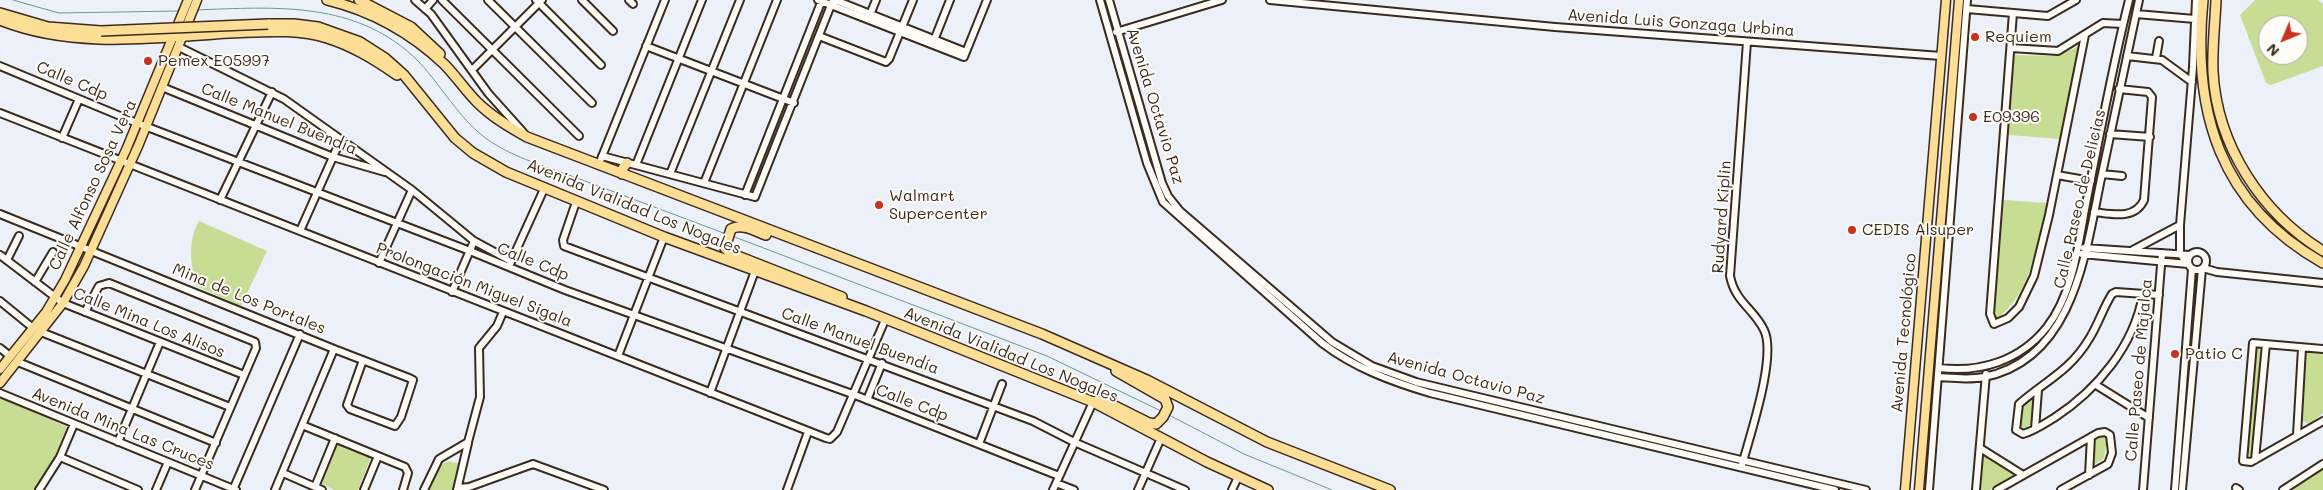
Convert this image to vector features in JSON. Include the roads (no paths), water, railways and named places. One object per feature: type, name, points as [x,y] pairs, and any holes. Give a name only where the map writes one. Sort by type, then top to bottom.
[{"type":"highway","name":"Avenida Vialidad Los Nogales","points":[[327,0],[374,15],[399,28],[422,44],[492,115],[527,137],[600,161],[622,174],[960,302],[1100,358],[1267,442],[1390,490]]},
{"type":"highway","points":[[359,0],[411,27],[436,49],[445,66]]},
{"type":"highway","points":[[2203,0],[2200,72],[2204,101],[2220,152],[2232,175],[2259,213],[2278,232],[2323,263]]},
{"type":"highway","points":[[2216,0],[2213,74],[2219,108],[2229,139],[2244,172],[2267,203],[2296,232],[2323,250]]},
{"type":"highway","name":"Avenida Vialidad Los Nogales","points":[[0,13],[48,27],[101,31],[294,24],[318,27],[360,42],[385,58],[412,84],[444,126],[473,153],[506,172],[664,237],[866,312],[1093,402],[1238,477],[1268,490]]},
{"type":"highway","points":[[0,20],[36,32],[72,38],[173,37],[268,31],[296,32],[326,38],[357,50],[412,84]]},
{"type":"highway","points":[[2194,67],[2200,38]]},
{"type":"highway","points":[[622,174],[623,168],[627,163]]},
{"type":"highway","points":[[866,312],[835,294],[730,253],[725,246],[731,229],[742,227],[844,263],[875,270]]},
{"type":"highway","points":[[1093,402],[1111,404],[1149,423],[1159,422],[1168,407],[1165,399],[1126,377],[1100,358]]},
{"type":"main road","name":"Calle Alfonso Sosa Vera","points":[[0,369],[55,298],[138,123],[188,0]]},
{"type":"main road","name":"Calle Alfonso Sosa Vera","points":[[0,383],[63,304],[91,250],[146,126],[197,0]]},
{"type":"main road","name":"Avenida Tecnológico","points":[[1905,490],[1946,0]]},
{"type":"main road","name":"Avenida Tecnológico","points":[[1919,490],[1959,0]]},
{"type":"main road","points":[[158,75],[166,78]]},
{"type":"main road","points":[[1934,137],[1948,138]]},
{"type":"street","name":"Avenida Vialidad Los Nogales","points":[[415,0],[425,9],[488,93],[527,137]]},
{"type":"street","points":[[425,9],[433,0]]},
{"type":"street","points":[[442,0],[578,136]]},
{"type":"street","points":[[488,0],[592,104]]},
{"type":"street","points":[[582,0],[613,31]]},
{"type":"street","points":[[665,0],[600,161],[627,163],[756,197],[833,2]]},
{"type":"street","points":[[636,166],[702,0]]},
{"type":"street","points":[[670,174],[740,0]]},
{"type":"street","points":[[704,183],[777,0]]},
{"type":"street","points":[[746,194],[820,0],[833,2],[966,54],[988,0]]},
{"type":"street","points":[[869,17],[876,0]]},
{"type":"street","points":[[820,36],[886,62],[889,59],[913,0]]},
{"type":"street","points":[[933,42],[950,0]]},
{"type":"street","name":"Avenida Octavio Paz","points":[[1100,0],[1147,163],[1163,202],[1322,343],[1346,360],[1370,373],[1430,393],[1835,490]]},
{"type":"street","name":"Avenida Octavio Paz","points":[[1109,0],[1162,183],[1168,196],[1180,211],[1337,346],[1372,366],[1416,382],[1866,490]]},
{"type":"street","points":[[1110,35],[1222,0]]},
{"type":"street","name":"Avenida Luis Gonzaga Urbina","points":[[1270,0],[1562,28],[1941,56]]},
{"type":"street","points":[[1929,490],[1967,0]]},
{"type":"street","points":[[1967,8],[2048,16],[2076,0]]},
{"type":"street","name":"Calle Paseo de Delicias","points":[[1939,368],[1969,370],[1986,368],[2024,349],[2047,327],[2061,304],[2076,250],[2128,0]]},
{"type":"street","name":"Calle Paseo de Delicias","points":[[1938,377],[1966,379],[1986,376],[2018,363],[2036,350],[2062,320],[2073,296],[2086,251],[2138,0]]},
{"type":"street","points":[[2189,265],[2180,254],[2180,225],[2194,67],[2196,0]]},
{"type":"street","points":[[472,70],[539,1],[601,65]]},
{"type":"street","points":[[2013,13],[1990,314],[1992,324],[1997,324],[2008,318],[2019,307],[2034,276],[2058,175],[2085,35]]},
{"type":"street","points":[[2136,14],[2195,19]]},
{"type":"street","points":[[2011,48],[2058,51],[2103,23],[2123,24]]},
{"type":"street","points":[[2156,58],[2159,41]]},
{"type":"street","name":"Rudyard Kiplin","points":[[1741,469],[1768,364],[1769,345],[1765,331],[1758,320],[1737,296],[1730,276],[1747,42]]},
{"type":"street","points":[[646,46],[794,103]]},
{"type":"street","points":[[179,47],[272,92],[412,190],[474,241],[510,264],[544,189]]},
{"type":"street","points":[[2127,56],[2156,58],[2173,66],[2192,82]]},
{"type":"street","name":"Calle Cdp","points":[[0,66],[138,123],[470,251],[510,264],[633,316],[855,395],[979,444],[1057,479],[1074,490]]},
{"type":"street","name":"Calle Manuel Buendía","points":[[162,87],[333,157],[386,172]]},
{"type":"street","points":[[2094,212],[2128,214],[2141,205],[2150,137],[2152,95],[2145,91],[2119,89]]},
{"type":"street","points":[[220,200],[237,161],[272,92]]},
{"type":"street","points":[[62,138],[79,99]]},
{"type":"street","name":"Prolongación Miguel Sigala","points":[[0,113],[826,438],[835,436],[855,395]]},
{"type":"street","points":[[2110,134],[2150,137]]},
{"type":"street","points":[[300,231],[341,139]]},
{"type":"street","points":[[2102,174],[2122,176]]},
{"type":"street","points":[[2058,175],[2090,181]]},
{"type":"street","points":[[379,263],[412,190]]},
{"type":"street","name":"Calle Manuel Buendía","points":[[576,202],[562,240],[564,246],[994,406],[1039,424],[1074,442],[1185,490]]},
{"type":"street","name":"Mina de Los Portales","points":[[0,214],[334,349],[275,490]]},
{"type":"street","points":[[2133,250],[2180,225]]},
{"type":"street","points":[[7,260],[19,236]]},
{"type":"street","points":[[618,356],[664,237]]},
{"type":"street","points":[[452,292],[474,241]]},
{"type":"street","points":[[2076,250],[2161,260],[2217,272],[2323,283]]},
{"type":"street","points":[[2086,251],[2133,250],[2190,255],[2195,252],[2204,254],[2207,260],[2203,269],[2198,308],[2182,490]]},
{"type":"street","points":[[35,282],[53,252]]},
{"type":"street","name":"Calle Paseo de Majalca","points":[[2143,488],[2162,252]]},
{"type":"street","name":"Calle Mina Los Alisos","points":[[0,255],[63,304],[244,375]]},
{"type":"street","points":[[2176,490],[2189,308],[2190,255]]},
{"type":"street","points":[[710,393],[755,271]]},
{"type":"street","points":[[85,312],[98,286],[109,283],[254,341],[256,348],[195,490]]},
{"type":"street","points":[[2143,294],[2134,326],[2123,346],[2096,384],[2069,408],[2035,429],[2023,434],[2015,427],[2018,405],[2062,372],[2089,340],[2112,294],[2143,294],[2158,295]]},
{"type":"street","points":[[0,301],[33,328]]},
{"type":"street","points":[[2189,308],[2198,308]]},
{"type":"street","points":[[503,312],[497,326],[478,348],[480,397],[458,489],[469,487],[532,464],[600,489]]},
{"type":"street","points":[[855,395],[885,320]]},
{"type":"street","points":[[41,332],[230,407]]},
{"type":"street","points":[[234,490],[300,334]]},
{"type":"street","points":[[118,442],[160,342]]},
{"type":"street","points":[[2323,349],[2253,343],[2245,462],[2249,463],[2256,460],[2323,421]]},
{"type":"street","points":[[2256,460],[2266,344]]},
{"type":"street","points":[[0,348],[10,356]]},
{"type":"street","points":[[2297,435],[2302,348]]},
{"type":"street","points":[[334,349],[363,360],[413,380],[401,417],[395,426],[350,409],[346,405],[363,360]]},
{"type":"street","points":[[18,362],[216,442]]},
{"type":"street","points":[[867,400],[882,363]]},
{"type":"street","points":[[1976,490],[1986,368]]},
{"type":"street","points":[[979,444],[1002,384]]},
{"type":"street","points":[[2096,384],[2149,418]]},
{"type":"street","points":[[2035,429],[2038,390]]},
{"type":"street","name":"Avenida Mina Las Cruces","points":[[0,393],[202,475],[234,490]]},
{"type":"street","points":[[1052,490],[1093,402]]},
{"type":"street","points":[[2181,406],[2189,406]]},
{"type":"street","points":[[39,490],[60,458],[74,424]]},
{"type":"street","points":[[302,425],[407,469],[408,473],[403,490]]},
{"type":"street","points":[[787,490],[808,432]]},
{"type":"street","points":[[1997,490],[2091,437],[2102,432],[2108,434],[2112,438],[2112,453],[2108,464],[2061,490]]},
{"type":"street","points":[[2089,475],[2091,437]]},
{"type":"street","points":[[315,487],[335,438]]},
{"type":"street","points":[[1138,490],[1161,438]]},
{"type":"street","points":[[424,490],[436,463],[441,457],[468,442]]},
{"type":"street","points":[[1980,448],[2023,475]]},
{"type":"street","points":[[364,490],[378,456]]},
{"type":"street","points":[[60,458],[119,487],[138,490]]},
{"type":"street","points":[[156,490],[168,462]]},
{"type":"street","points":[[2283,490],[2323,464]]},
{"type":"street","points":[[283,473],[322,490]]},
{"type":"street","points":[[1232,490],[1238,477]]},
{"type":"street","points":[[2135,490],[2143,488]]},
{"type":"waterway","points":[[13,0],[59,13],[179,11]]},
{"type":"waterway","points":[[195,10],[285,9],[343,18],[370,27],[395,42],[419,62],[464,118],[484,137],[496,145],[515,155],[726,234]]},
{"type":"waterway","points":[[732,236],[1047,356],[1161,411]]},
{"type":"waterway","points":[[1169,415],[1244,454],[1332,490]]},
{"type":"place","name":"Requiem","points":[[1975,37]]},
{"type":"place","name":"Pemex E05997","points":[[148,61]]},
{"type":"place","name":"E09396","points":[[1973,117]]},
{"type":"place","name":"Walmart Supercenter","points":[[879,205]]},
{"type":"place","name":"CEDIS Alsuper","points":[[1852,230]]},
{"type":"place","name":"Patio C","points":[[2175,354]]}]
